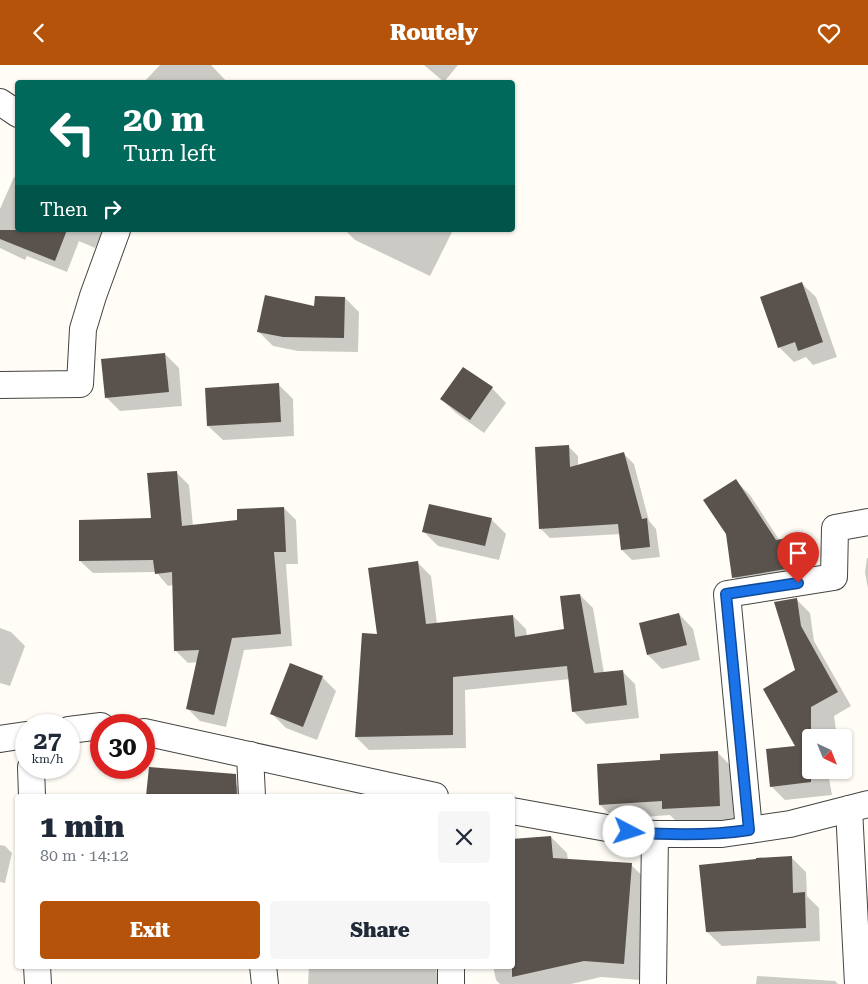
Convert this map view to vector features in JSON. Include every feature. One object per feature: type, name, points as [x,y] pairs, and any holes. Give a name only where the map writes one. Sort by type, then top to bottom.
[{"type":"street","points":[[0,102],[15,112]]},
{"type":"street","points":[[0,385],[80,384],[83,329],[116,232]]},
{"type":"street","points":[[749,830],[726,594],[834,577],[834,528],[868,522]]},
{"type":"street","points":[[155,734],[426,794]]},
{"type":"street","points":[[0,739],[15,737]]},
{"type":"street","points":[[250,755],[252,794]]},
{"type":"street","points":[[31,779],[32,794]]},
{"type":"street","points":[[515,812],[629,832],[722,834],[790,824],[859,807],[858,984]]},
{"type":"street","points":[[653,984],[655,834]]},
{"type":"street","points":[[37,969],[38,984]]},
{"type":"street","points":[[264,969],[265,984]]},
{"type":"street","points":[[451,969],[451,984]]},
{"type":"building","points":[[0,230],[15,230],[15,232],[66,232],[55,261],[0,239]]},
{"type":"building","points":[[802,282],[823,342],[798,351],[795,342],[778,348],[760,297]]},
{"type":"building","points":[[265,295],[314,306],[315,296],[345,297],[344,338],[283,337],[257,332]]},
{"type":"building","points":[[165,353],[169,392],[105,398],[101,359]]},
{"type":"building","points":[[463,367],[493,387],[470,420],[440,399]]},
{"type":"building","points":[[279,383],[281,422],[207,426],[205,388]]},
{"type":"building","points":[[569,445],[570,467],[624,452],[642,519],[647,518],[650,547],[621,550],[618,524],[539,529],[535,447]]},
{"type":"building","points":[[177,471],[182,526],[237,520],[237,509],[284,507],[286,552],[274,552],[281,634],[232,638],[214,715],[186,709],[199,650],[174,651],[172,572],[155,574],[153,560],[79,561],[79,520],[151,518],[147,473]]},
{"type":"building","points":[[736,479],[776,540],[787,538],[792,568],[732,578],[726,534],[703,500]]},
{"type":"building","points":[[429,504],[492,518],[485,546],[422,532]]},
{"type":"building","points":[[418,561],[426,624],[513,615],[515,637],[564,629],[560,596],[580,594],[594,673],[623,670],[627,705],[572,712],[567,666],[453,677],[453,735],[355,737],[362,633],[377,634],[368,568]]},
{"type":"building","points":[[797,598],[801,626],[838,692],[811,707],[811,729],[802,729],[802,779],[811,779],[811,782],[770,787],[766,749],[795,746],[763,689],[795,670],[774,602]]},
{"type":"building","points":[[679,613],[687,645],[647,655],[639,623]]},
{"type":"building","points":[[290,663],[323,676],[303,727],[270,714]]},
{"type":"building","points":[[718,751],[720,806],[662,809],[662,801],[599,805],[597,764],[660,760],[660,754]]},
{"type":"building","points":[[155,767],[236,774],[237,794],[146,794],[148,779],[155,779]]},
{"type":"building","points":[[551,836],[553,858],[632,863],[624,964],[584,961],[512,977],[512,969],[515,969],[515,839]]},
{"type":"building","points":[[792,856],[793,893],[805,892],[806,928],[706,932],[699,865]]},
{"type":"route","points":[[629,832],[722,834],[749,830],[726,594],[798,583]]}]
